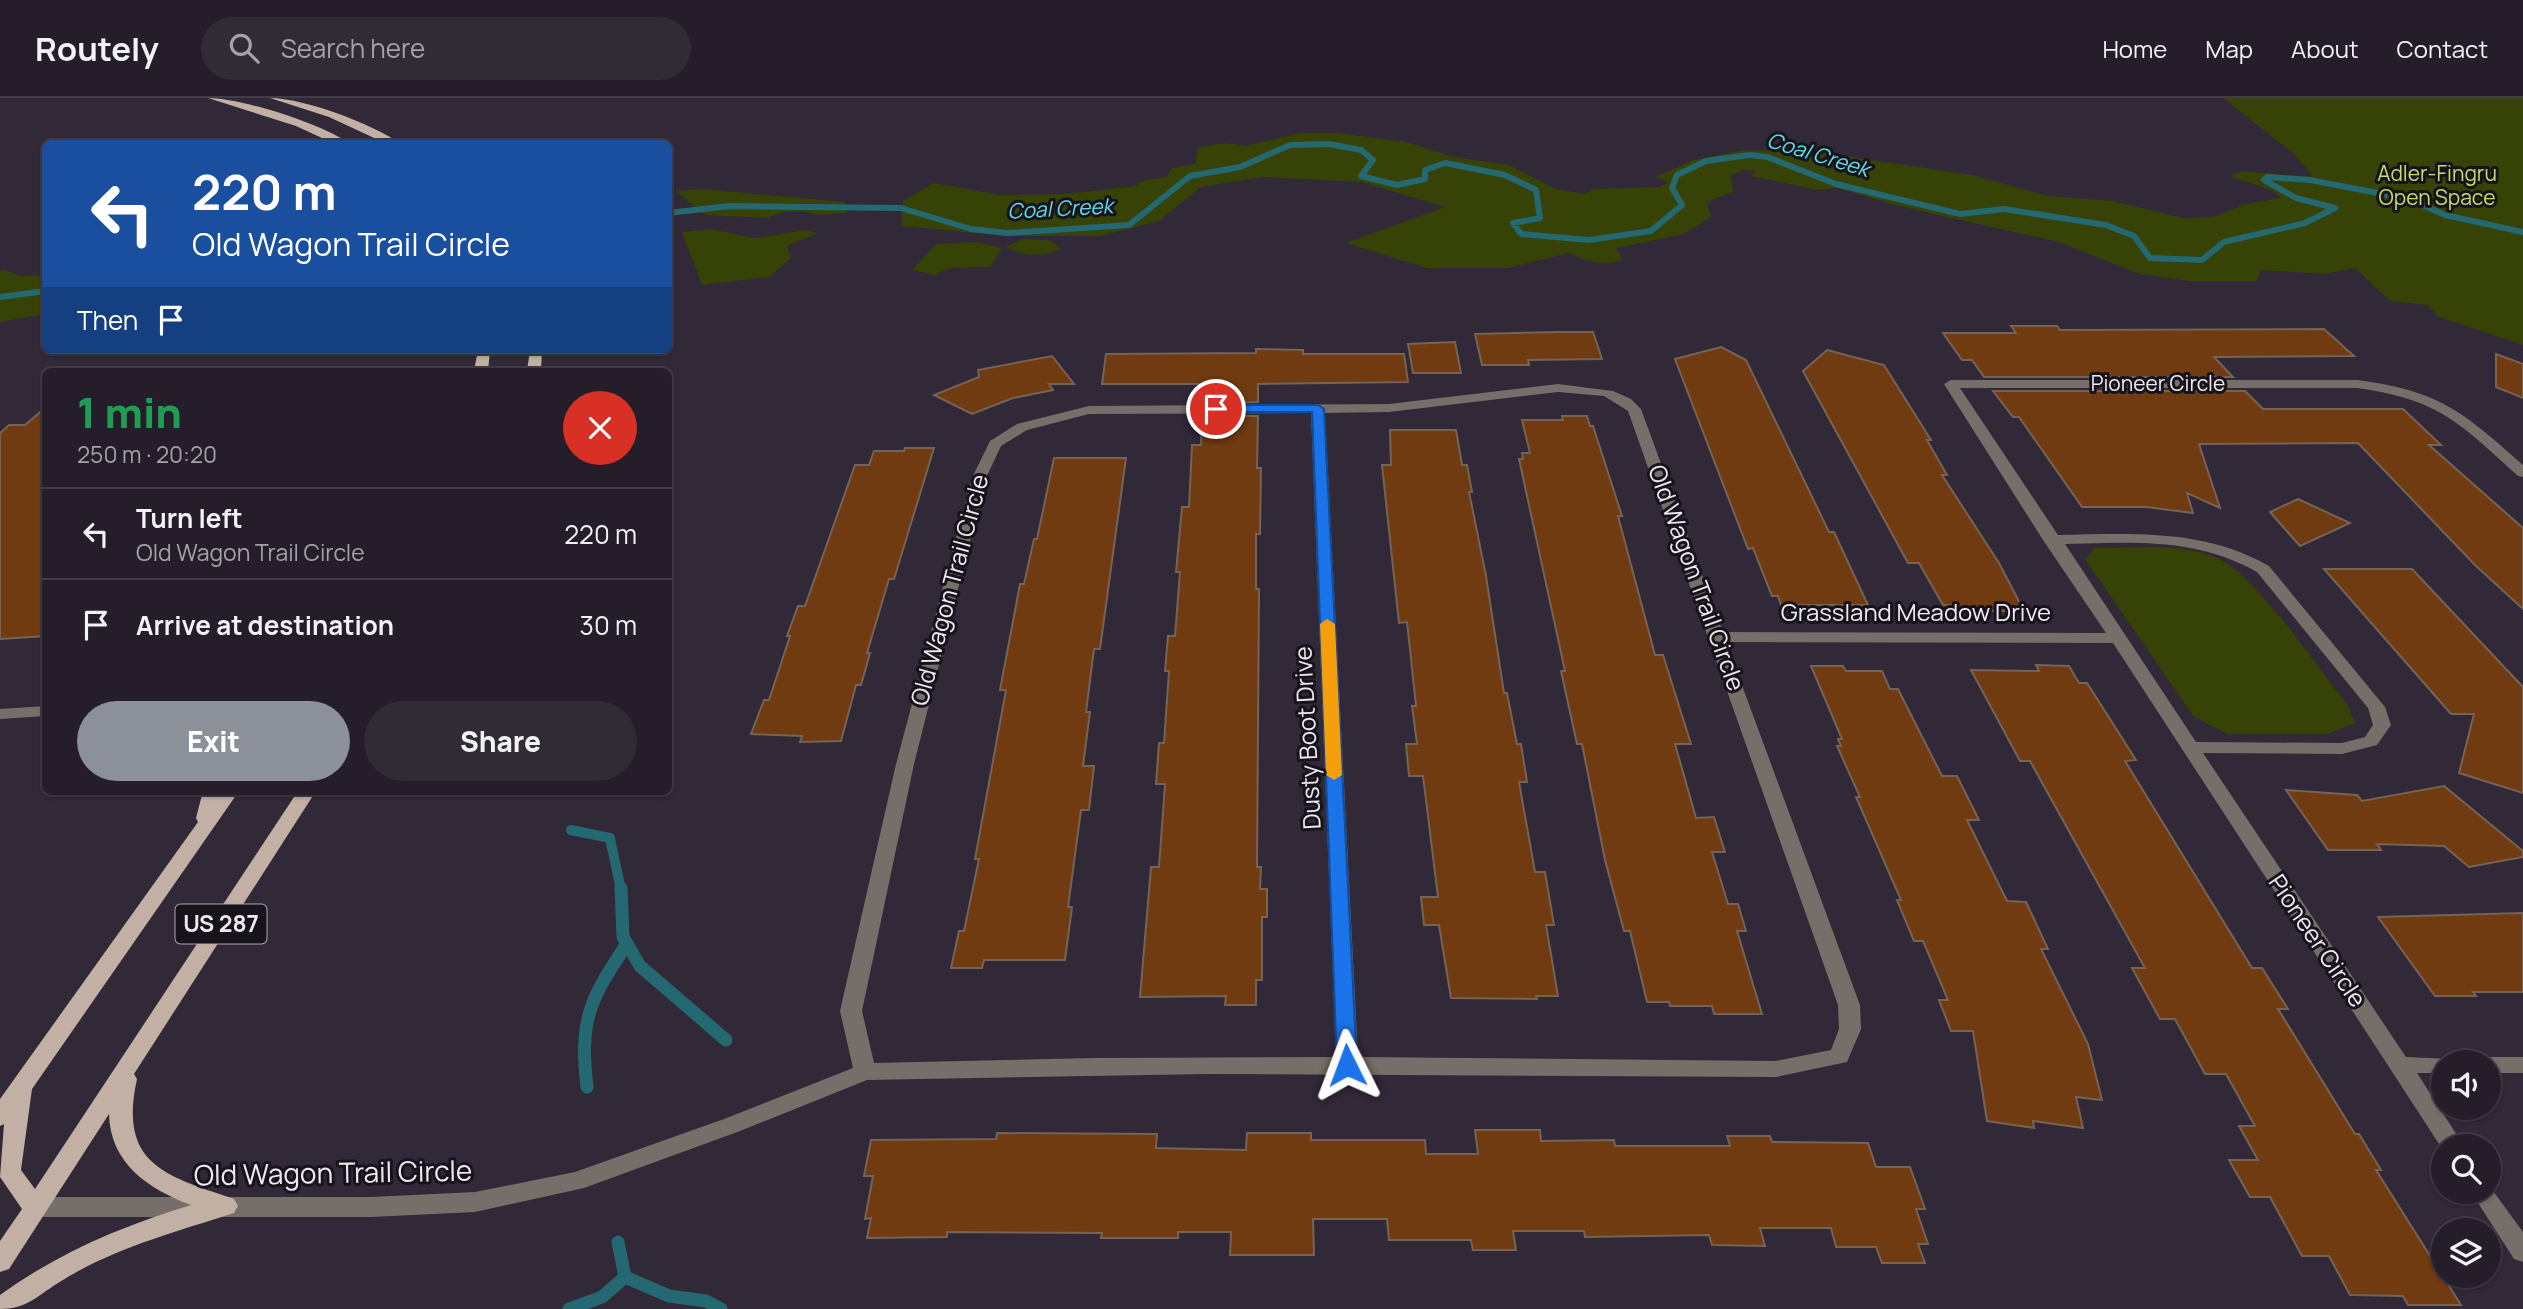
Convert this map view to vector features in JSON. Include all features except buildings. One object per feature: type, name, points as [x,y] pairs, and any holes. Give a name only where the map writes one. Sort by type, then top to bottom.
[{"type":"main road","points":[[213,98],[300,124],[336,140]]},
{"type":"main road","points":[[275,98],[332,115]]},
{"type":"main road","points":[[323,99],[325,111],[387,140]]},
{"type":"main road","points":[[201,832],[211,795]]},
{"type":"main road","name":"US 287","points":[[0,1117],[227,795]]},
{"type":"main road","name":"US 287","points":[[0,1262],[303,795]]},
{"type":"main road","points":[[135,1056],[121,1096],[120,1127],[131,1156],[153,1179],[186,1196],[226,1206]]},
{"type":"main road","points":[[22,1087],[9,1172],[34,1207]]},
{"type":"main road","points":[[0,1308],[67,1263],[108,1242],[150,1226],[226,1206]]},
{"type":"street","name":"Pioneer Circle","points":[[2445,1134],[2115,638],[1951,384],[2357,384],[2384,387],[2414,393],[2453,411],[2523,473]]},
{"type":"street","name":"Old Wagon Trail Circle","points":[[34,1207],[372,1207],[475,1202],[576,1181],[732,1125],[865,1072],[1015,1067],[1347,1065],[1776,1069],[1839,1056],[1850,1029],[1849,1005],[1634,409],[1626,400],[1590,389],[1558,388],[1509,392],[1416,407],[1089,410],[1022,427],[995,444],[984,461],[979,478],[905,764],[851,1011],[865,1072]]},
{"type":"street","name":"Dusty Boot Drive","points":[[1318,409],[1347,1065]]},
{"type":"street","points":[[2051,540],[2191,540],[2241,554],[2263,569],[2376,708],[2382,725],[2371,741],[2342,749],[2189,747]]},
{"type":"street","name":"Grassland Meadow Drive","points":[[1718,637],[2115,638]]},
{"type":"street","points":[[0,715],[42,710]]},
{"type":"street","points":[[2399,1065],[2431,1065]]},
{"type":"street","points":[[2501,1065],[2523,1065]]},
{"type":"street","points":[[2491,1204],[2523,1252]]},
{"type":"green space","name":"Adler-Fingru Open Space","points":[[2223,98],[2523,98],[2523,345],[2439,317],[2427,305],[2390,301],[2355,268],[2324,274],[2261,270],[2257,281],[2189,281],[2139,274],[2059,242],[1898,206],[1837,188],[1817,190],[1751,176],[1756,171],[1744,170],[1731,175],[1733,192],[1707,202],[1711,217],[1684,234],[1616,248],[1623,260],[1609,263],[1589,261],[1569,253],[1508,268],[1427,268],[1346,243],[1445,207],[1361,182],[1262,177],[1201,187],[1159,221],[1100,236],[1007,236],[901,226],[903,201],[934,183],[1001,195],[1068,194],[1135,186],[1145,180],[1166,177],[1172,168],[1195,164],[1198,147],[1226,143],[1246,146],[1300,133],[1338,133],[1407,142],[1454,157],[1509,165],[1556,189],[1584,194],[1594,189],[1660,187],[1669,182],[1655,177],[1693,160],[1745,150],[1823,153],[1973,175],[2047,196],[2113,201],[2183,218],[2213,217],[2245,204],[2281,198],[2265,187],[2231,176],[2241,171],[2313,177],[2294,154]]},
{"type":"green space","points":[[702,189],[845,202],[847,213],[817,215],[802,211],[782,212],[768,218],[704,215],[676,191]]},
{"type":"green space","points":[[710,229],[755,238],[805,230],[818,233],[787,246],[791,258],[769,277],[702,285],[682,232]]},
{"type":"green space","points":[[1023,239],[1049,240],[1061,249],[1033,255],[1005,247]]},
{"type":"green space","points":[[976,242],[1002,248],[990,267],[950,268],[935,275],[912,270],[936,244]]},
{"type":"green space","points":[[5,270],[21,276],[42,275],[42,315],[0,322],[0,271]]},
{"type":"green space","points":[[2157,547],[2188,550],[2217,558],[2232,567],[2249,582],[2285,624],[2347,704],[2355,723],[2328,734],[2228,734],[2194,717],[2085,559],[2095,548]]},
{"type":"waterway","name":"Coal Creek","points":[[672,213],[729,206],[901,208],[971,229],[1007,233],[1129,225],[1190,176],[1240,167],[1290,145],[1329,144],[1361,150],[1373,160],[1361,176],[1397,185],[1425,179],[1425,170],[1445,163],[1505,175],[1536,190],[1540,218],[1513,223],[1521,234],[1589,240],[1651,231],[1682,205],[1672,188],[1677,175],[1706,161],[1749,155],[1767,157],[1836,184],[1960,214],[2004,209],[2106,225],[2134,236],[2150,258],[2202,260],[2224,242],[2305,223],[2335,208],[2296,198],[2264,180],[2267,177],[2310,180],[2409,199],[2445,215],[2523,232]]},
{"type":"waterway","name":"Coal Creek","points":[[0,297],[42,292]]},
{"type":"waterway","points":[[571,830],[610,838],[621,890]]},
{"type":"waterway","points":[[621,888],[623,937],[640,966],[726,1040]]},
{"type":"waterway","points":[[587,1087],[585,1044],[590,1011],[604,980],[627,944]]},
{"type":"waterway","points":[[618,1242],[625,1277]]},
{"type":"waterway","points":[[569,1309],[602,1297],[625,1277]]},
{"type":"waterway","points":[[625,1277],[669,1296],[706,1301],[721,1309]]},
{"type":"slow traffic","points":[[1327,624],[1334,775]]},
{"type":"route","points":[[1216,409],[1318,409],[1347,1065]]}]
